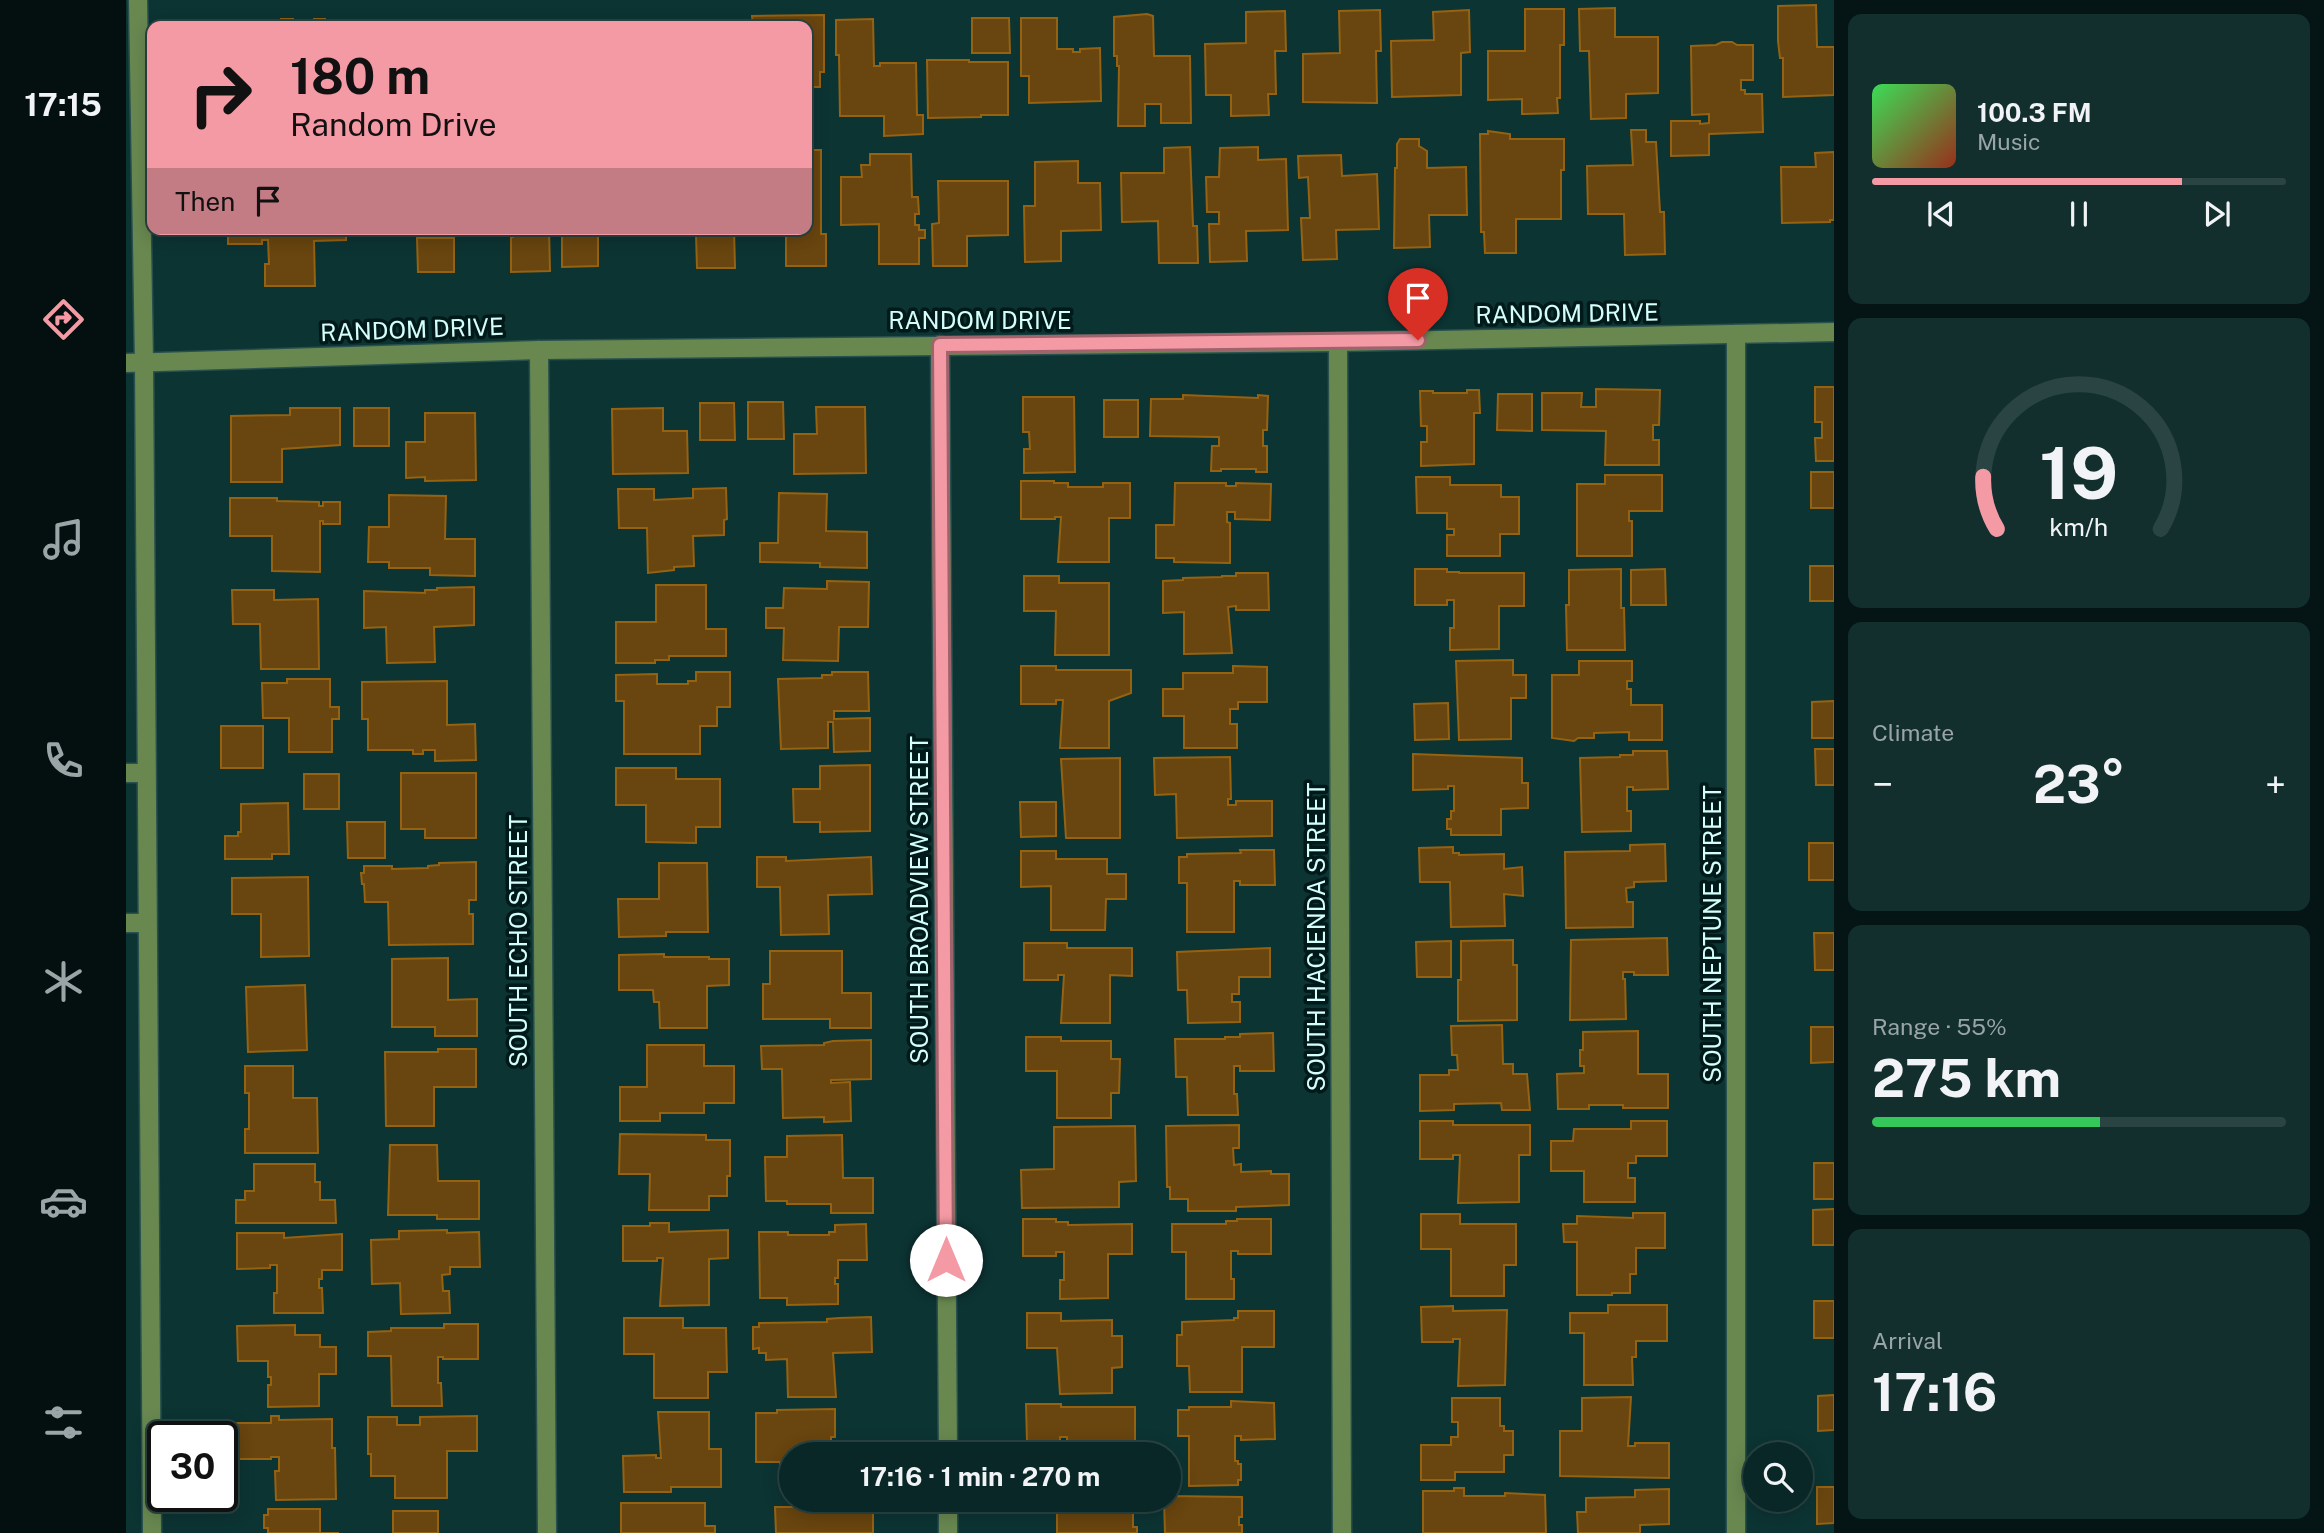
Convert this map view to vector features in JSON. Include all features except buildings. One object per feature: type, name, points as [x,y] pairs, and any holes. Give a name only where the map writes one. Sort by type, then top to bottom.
[{"type":"street","points":[[138,0],[135,363],[146,773],[152,1533]]},
{"type":"street","name":"RANDOM DRIVE","points":[[135,363],[540,349],[1338,342],[1834,332]]},
{"type":"street","name":"SOUTH NEPTUNE STREET","points":[[1736,334],[1736,1533]]},
{"type":"street","name":"SOUTH HACIENDA STREET","points":[[1338,342],[1342,1533]]},
{"type":"street","name":"SOUTH BROADVIEW STREET","points":[[940,345],[948,1442]]},
{"type":"street","name":"SOUTH ECHO STREET","points":[[540,349],[547,1533]]},
{"type":"street","points":[[126,773],[146,773]]},
{"type":"street","points":[[126,923],[147,923]]},
{"type":"street","points":[[948,1512],[948,1533]]},
{"type":"route","points":[[946,1260],[940,345],[1418,340]]}]
